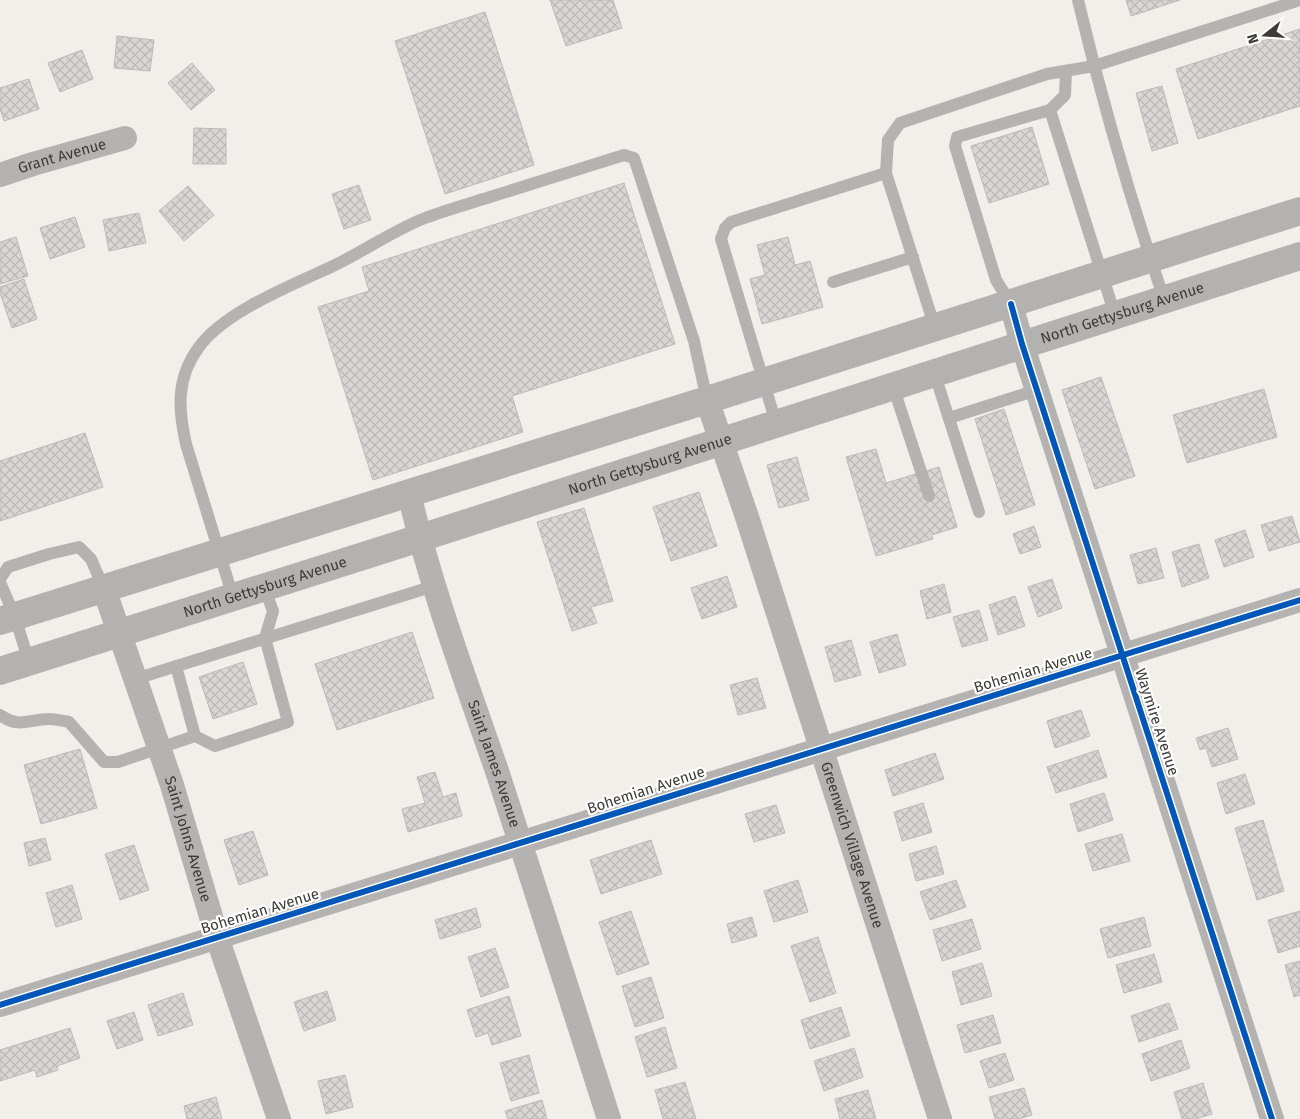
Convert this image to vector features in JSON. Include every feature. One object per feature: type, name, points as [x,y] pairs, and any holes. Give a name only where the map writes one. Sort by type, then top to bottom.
[{"type":"main road","points":[[8,619],[1011,304],[1300,211]]},
{"type":"main road","name":"North Gettysburg Avenue","points":[[0,671],[1300,256]]},
{"type":"street","name":"Grant Avenue","points":[[0,175],[125,138]]},
{"type":"street","name":"Waymire Avenue","points":[[1011,304],[1022,344],[1272,1119]]},
{"type":"street","name":"Greenwich Village Avenue","points":[[707,400],[722,441],[940,1119]]},
{"type":"street","name":"Saint James Avenue","points":[[409,493],[434,586],[521,843],[609,1119]]},
{"type":"street","name":"Saint Johns Avenue","points":[[104,589],[172,785],[218,937],[279,1119]]},
{"type":"street","name":"Bohemian Avenue","points":[[0,1005],[1300,600]]},
{"type":"lane","points":[[1078,0],[1094,66],[1150,259],[1164,299]]},
{"type":"lane","points":[[935,328],[886,173],[888,140],[900,123],[1047,74],[1094,66],[1300,0]]},
{"type":"lane","points":[[1011,304],[996,280],[955,146],[957,136],[1050,110],[1065,95],[1066,70]]},
{"type":"lane","points":[[1050,110],[1115,315]]},
{"type":"lane","points":[[233,597],[186,444],[181,419],[180,399],[187,367],[209,334],[238,314],[276,292],[354,256],[392,234],[424,219],[624,155],[634,158],[694,341],[707,400]]},
{"type":"lane","points":[[776,423],[721,239],[725,228],[731,222],[886,173]]},
{"type":"lane","points":[[834,282],[913,258]]},
{"type":"lane","points":[[934,372],[979,512]]},
{"type":"lane","points":[[893,386],[929,496]]},
{"type":"lane","points":[[949,418],[1037,390]]},
{"type":"lane","points":[[29,662],[8,619],[0,580],[8,568],[50,554],[79,548],[91,559],[104,589]]},
{"type":"lane","points":[[135,679],[434,586]]},
{"type":"lane","points":[[0,715],[8,721],[28,723],[49,719],[69,722],[104,762],[118,762],[195,736],[215,746],[288,722],[266,638],[272,611],[264,587]]},
{"type":"lane","points":[[176,666],[195,736]]},
{"type":"building","points":[[550,0],[613,0],[622,28],[566,46]]},
{"type":"building","points":[[1126,0],[1180,0],[1131,16]]},
{"type":"building","points":[[485,12],[534,165],[445,194],[395,41]]},
{"type":"building","points":[[1300,29],[1300,106],[1198,139],[1176,69]]},
{"type":"building","points":[[117,36],[154,40],[150,71],[114,68]]},
{"type":"building","points":[[82,50],[93,79],[60,92],[48,63]]},
{"type":"building","points":[[192,63],[215,90],[191,110],[168,83]]},
{"type":"building","points":[[29,79],[39,109],[4,121],[0,109],[0,88]]},
{"type":"building","points":[[1162,86],[1178,143],[1152,151],[1136,93]]},
{"type":"building","points":[[1032,127],[1049,184],[989,203],[971,146]]},
{"type":"building","points":[[194,128],[226,129],[226,164],[193,164]]},
{"type":"building","points":[[624,183],[675,344],[512,396],[523,432],[373,480],[318,307],[369,291],[362,267]]},
{"type":"building","points":[[359,185],[371,220],[344,229],[332,194]]},
{"type":"building","points":[[188,186],[214,215],[184,241],[159,211]]},
{"type":"building","points":[[139,213],[146,243],[109,251],[103,220]]},
{"type":"building","points":[[75,217],[85,247],[50,259],[40,228]]},
{"type":"building","points":[[16,237],[28,276],[0,284],[0,242]]},
{"type":"building","points":[[788,237],[795,265],[810,261],[823,307],[762,324],[750,279],[765,275],[757,245]]},
{"type":"building","points":[[24,279],[37,319],[12,328],[0,293],[0,287]]},
{"type":"building","points":[[1101,377],[1135,476],[1095,489],[1062,390]]},
{"type":"building","points":[[1264,389],[1277,437],[1187,463],[1173,415]]},
{"type":"building","points":[[1004,409],[1035,505],[1006,515],[975,419]]},
{"type":"building","points":[[85,433],[103,487],[0,521],[0,461]]},
{"type":"building","points":[[876,449],[886,483],[939,467],[957,527],[932,535],[933,539],[876,556],[846,457]]},
{"type":"building","points":[[797,457],[809,500],[779,508],[767,465]]},
{"type":"building","points":[[699,492],[717,546],[671,561],[653,507]]},
{"type":"building","points":[[584,508],[613,601],[591,607],[597,623],[572,631],[537,522]]},
{"type":"building","points":[[1292,516],[1300,542],[1269,551],[1261,525]]},
{"type":"building","points":[[1034,526],[1041,547],[1020,554],[1013,534]]},
{"type":"building","points":[[1245,530],[1254,557],[1224,567],[1215,540]]},
{"type":"building","points":[[1199,544],[1209,578],[1182,587],[1172,552]]},
{"type":"building","points":[[1156,548],[1164,578],[1138,584],[1130,555]]},
{"type":"building","points":[[727,576],[737,607],[702,619],[691,588]]},
{"type":"building","points":[[1052,579],[1062,608],[1038,617],[1028,587]]},
{"type":"building","points":[[944,584],[951,612],[927,619],[920,591]]},
{"type":"building","points":[[1015,596],[1025,626],[998,635],[989,605]]},
{"type":"building","points":[[979,610],[988,640],[962,647],[953,617]]},
{"type":"building","points":[[412,632],[434,698],[337,730],[315,664]]},
{"type":"building","points":[[897,634],[906,665],[879,673],[870,642]]},
{"type":"building","points":[[851,640],[861,675],[835,682],[825,647]]},
{"type":"building","points":[[243,662],[257,704],[213,719],[199,677]]},
{"type":"building","points":[[757,678],[766,708],[738,715],[730,685]]},
{"type":"building","points":[[1081,710],[1090,736],[1055,748],[1047,721]]},
{"type":"building","points":[[1228,728],[1238,759],[1212,767],[1206,748],[1200,750],[1196,738]]},
{"type":"building","points":[[80,749],[97,808],[41,824],[24,765]]},
{"type":"building","points":[[1098,750],[1107,777],[1056,793],[1047,767]]},
{"type":"building","points":[[935,753],[944,779],[893,796],[885,770]]},
{"type":"building","points":[[435,772],[443,797],[456,793],[462,816],[408,832],[402,809],[425,803],[417,777]]},
{"type":"building","points":[[1245,774],[1255,804],[1226,814],[1217,783]]},
{"type":"building","points":[[1104,793],[1113,820],[1078,832],[1070,804]]},
{"type":"building","points":[[923,803],[932,832],[902,841],[894,812]]},
{"type":"building","points":[[776,805],[785,833],[754,842],[745,814]]},
{"type":"building","points":[[1263,820],[1284,891],[1257,900],[1235,828]]},
{"type":"building","points":[[253,831],[268,875],[239,885],[224,840]]},
{"type":"building","points":[[1122,834],[1130,861],[1093,871],[1085,844]]},
{"type":"building","points":[[45,838],[51,860],[29,866],[24,843]]},
{"type":"building","points":[[651,840],[662,874],[601,894],[590,860]]},
{"type":"building","points":[[134,845],[149,890],[120,900],[105,854]]},
{"type":"building","points":[[936,846],[944,874],[916,881],[909,854]]},
{"type":"building","points":[[798,880],[808,912],[774,922],[764,891]]},
{"type":"building","points":[[956,880],[966,907],[930,920],[920,892]]},
{"type":"building","points":[[72,885],[82,919],[56,927],[46,893]]},
{"type":"building","points":[[476,908],[481,927],[440,939],[435,920]]},
{"type":"building","points":[[631,911],[649,964],[617,975],[599,922]]},
{"type":"building","points":[[1300,911],[1300,946],[1278,953],[1268,920]]},
{"type":"building","points":[[752,917],[757,936],[732,943],[727,924]]},
{"type":"building","points":[[1144,917],[1151,946],[1108,958],[1100,929]]},
{"type":"building","points":[[972,919],[981,949],[942,961],[933,930]]},
{"type":"building","points":[[818,937],[836,993],[810,1002],[791,946]]},
{"type":"building","points":[[495,948],[509,987],[481,997],[468,957]]},
{"type":"building","points":[[1154,954],[1162,982],[1124,993],[1116,965]]},
{"type":"building","points":[[1300,961],[1300,995],[1294,997],[1285,965]]},
{"type":"building","points":[[982,963],[992,996],[961,1005],[952,972]]},
{"type":"building","points":[[651,977],[664,1018],[635,1027],[622,986]]},
{"type":"building","points":[[327,991],[336,1020],[304,1031],[294,1002]]},
{"type":"building","points":[[183,993],[193,1025],[158,1036],[148,1005]]},
{"type":"building","points":[[509,996],[521,1036],[492,1045],[488,1033],[476,1037],[467,1010]]},
{"type":"building","points":[[1169,1003],[1178,1029],[1139,1042],[1131,1016]]},
{"type":"building","points":[[841,1007],[850,1036],[810,1049],[801,1020]]},
{"type":"building","points":[[134,1012],[143,1040],[117,1049],[107,1021]]},
{"type":"building","points":[[993,1015],[1001,1043],[965,1053],[957,1025]]},
{"type":"building","points":[[665,1027],[677,1068],[647,1077],[635,1037]]},
{"type":"building","points":[[70,1028],[80,1058],[57,1066],[58,1070],[37,1077],[35,1070],[0,1081],[0,1050]]},
{"type":"building","points":[[1181,1040],[1190,1068],[1151,1081],[1142,1054]]},
{"type":"building","points":[[854,1048],[863,1077],[824,1091],[814,1061]]},
{"type":"building","points":[[1005,1053],[1014,1080],[989,1088],[980,1061]]},
{"type":"building","points":[[529,1055],[539,1093],[511,1101],[500,1063]]},
{"type":"building","points":[[345,1075],[353,1107],[326,1114],[318,1081]]},
{"type":"building","points":[[685,1082],[696,1119],[663,1119],[655,1090]]},
{"type":"building","points":[[1203,1083],[1212,1114],[1196,1119],[1182,1119],[1174,1092]]},
{"type":"building","points":[[1024,1088],[1032,1115],[1018,1119],[995,1119],[989,1097]]},
{"type":"building","points":[[868,1090],[876,1119],[840,1119],[835,1099]]},
{"type":"building","points":[[216,1097],[222,1119],[187,1119],[184,1106]]},
{"type":"building","points":[[542,1100],[547,1119],[508,1119],[505,1111]]},
{"type":"cycle path","points":[[1011,304],[1022,344],[1272,1119]]},
{"type":"cycle path","points":[[0,1005],[1300,600]]}]
